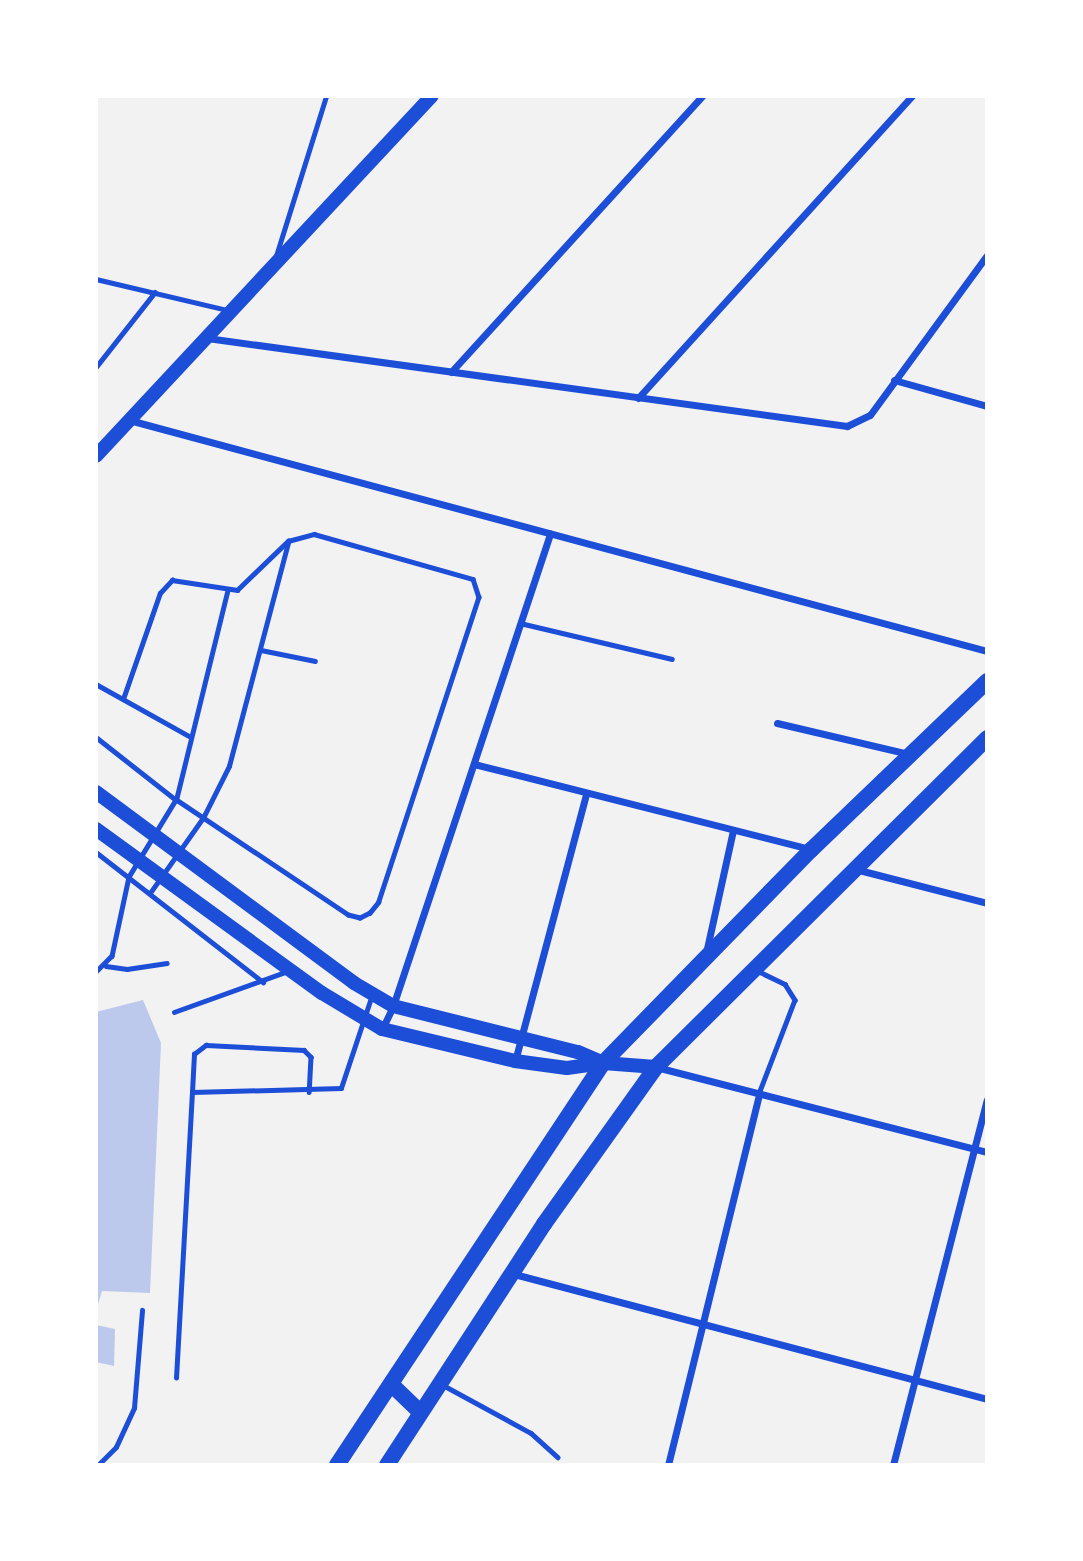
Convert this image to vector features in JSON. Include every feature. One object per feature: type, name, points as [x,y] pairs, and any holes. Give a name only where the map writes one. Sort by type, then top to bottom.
[{"type":"main road","points":[[96,456],[432,96]]},
{"type":"main road","points":[[337,1465],[603,1063],[705,955],[987,681]]},
{"type":"main road","points":[[387,1465],[512,1273],[656,1067],[987,738]]},
{"type":"main road","points":[[96,792],[372,994],[393,1006],[521,1037],[603,1063]]},
{"type":"main road","points":[[96,829],[290,970],[365,1021],[382,1029],[515,1060],[567,1068],[603,1063],[656,1067]]},
{"type":"main road","points":[[391,1384],[420,1412]]},
{"type":"street","points":[[638,398],[912,96]]},
{"type":"street","points":[[451,372],[699,97]]},
{"type":"street","points":[[206,338],[839,426],[860,423],[987,255]]},
{"type":"street","points":[[894,380],[987,406]]},
{"type":"street","points":[[129,420],[987,651]]},
{"type":"street","points":[[382,1029],[393,1006],[550,533]]},
{"type":"street","points":[[777,723],[910,755]]},
{"type":"street","points":[[474,764],[811,850]]},
{"type":"street","points":[[515,1060],[586,794]]},
{"type":"street","points":[[705,955],[733,830]]},
{"type":"street","points":[[855,869],[987,903]]},
{"type":"street","points":[[656,1067],[987,1152]]},
{"type":"street","points":[[667,1465],[759,1094]]},
{"type":"street","points":[[893,1465],[987,1100]]},
{"type":"street","points":[[512,1273],[987,1399]]},
{"type":"lane","points":[[273,266],[326,96]]},
{"type":"lane","points":[[96,279],[231,311]]},
{"type":"lane","points":[[96,367],[155,292]]},
{"type":"lane","points":[[96,737],[176,800],[348,915],[360,918],[370,913],[379,902],[479,597],[472,579],[447,568],[328,536],[302,535],[288,541],[247,585],[227,592],[182,580],[165,584],[123,699]]},
{"type":"lane","points":[[150,893],[203,818],[229,766],[288,541]]},
{"type":"lane","points":[[106,966],[130,877],[176,800],[227,592]]},
{"type":"lane","points":[[520,623],[672,659]]},
{"type":"lane","points":[[261,650],[315,661]]},
{"type":"lane","points":[[96,684],[191,737]]},
{"type":"lane","points":[[96,852],[263,982]]},
{"type":"lane","points":[[96,972],[106,966],[127,969],[167,963]]},
{"type":"lane","points":[[174,1012],[290,970]]},
{"type":"lane","points":[[754,970],[785,984],[795,1000],[759,1094]]},
{"type":"lane","points":[[192,1092],[335,1091],[345,1083],[372,994]]},
{"type":"lane","points":[[176,1378],[194,1054],[206,1045],[304,1049],[311,1057],[309,1092]]},
{"type":"lane","points":[[98,1465],[116,1447],[134,1408],[142,1310]]},
{"type":"lane","points":[[440,1383],[497,1419],[531,1433],[558,1457]]},
{"type":"building","points":[[143,1000],[161,1043],[150,1293],[102,1291],[96,1311],[96,1012]]},
{"type":"building","points":[[96,1325],[115,1329],[114,1366],[96,1362]]}]
